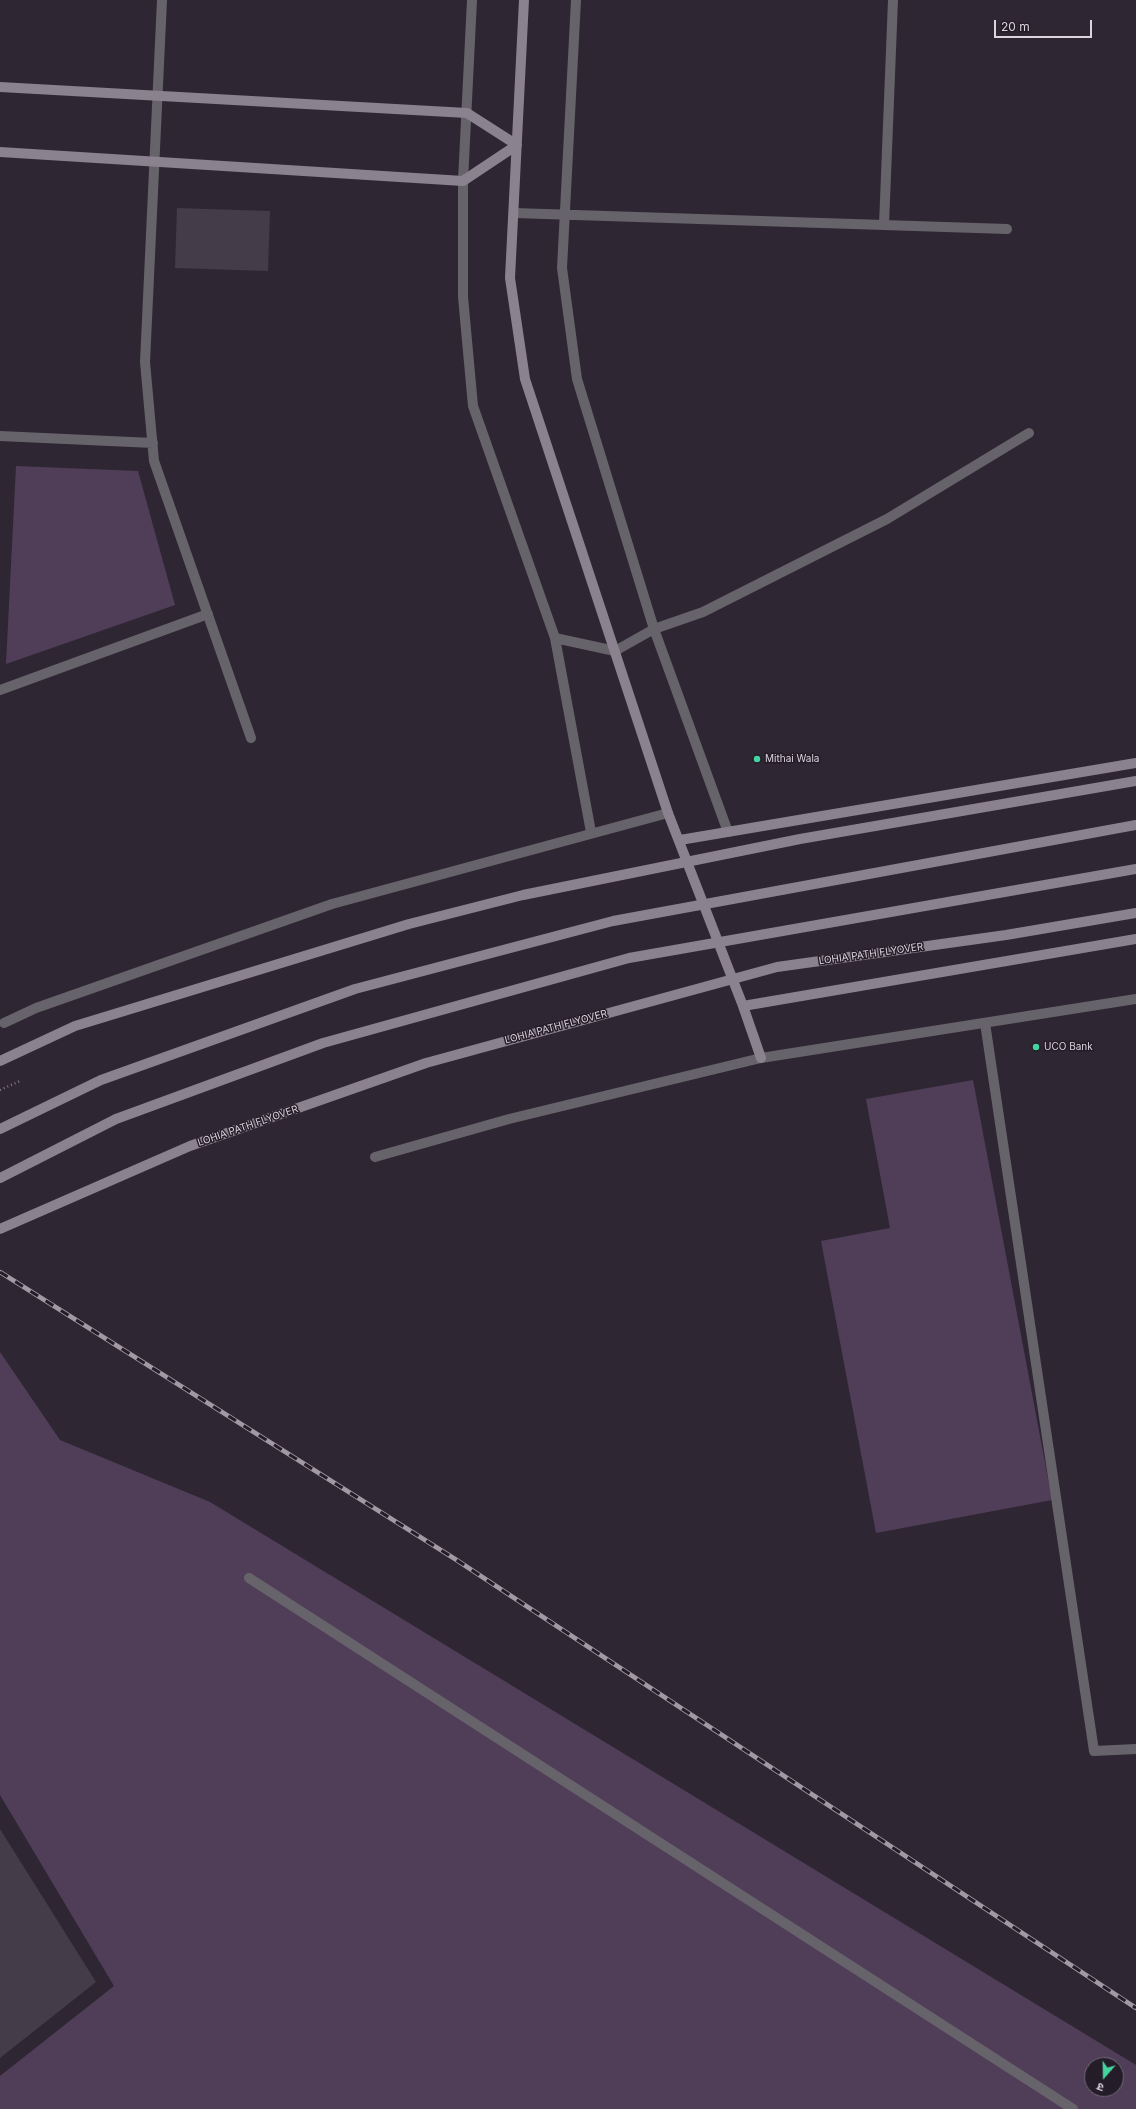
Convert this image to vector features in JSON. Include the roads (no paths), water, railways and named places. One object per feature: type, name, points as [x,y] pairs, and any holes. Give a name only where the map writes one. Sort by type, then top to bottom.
[{"type":"main road","points":[[524,0],[510,278],[524,379],[668,813],[680,840],[743,1006],[760,1058]]},
{"type":"main road","points":[[0,87],[467,113],[517,145]]},
{"type":"main road","points":[[0,152],[463,181],[517,145]]},
{"type":"main road","points":[[680,840],[1136,763]]},
{"type":"main road","points":[[0,1061],[75,1026],[409,924],[523,895],[800,839],[1136,781]]},
{"type":"main road","points":[[0,1129],[101,1080],[370,985],[613,921],[1136,825]]},
{"type":"main road","points":[[0,1178],[116,1119],[323,1043],[629,958],[1136,869]]},
{"type":"main road","name":"LOHIA PATH FLYOVER","points":[[0,1229],[190,1146],[426,1063],[777,967],[1006,935],[1136,913]]},
{"type":"main road","points":[[743,1006],[1136,938]]},
{"type":"street","points":[[162,0],[153,161],[145,362],[154,461],[251,738]]},
{"type":"street","points":[[472,0],[463,181],[463,297],[473,406],[555,638],[591,832]]},
{"type":"street","points":[[576,0],[562,268],[577,379],[654,629],[728,832]]},
{"type":"street","points":[[884,225],[893,0]]},
{"type":"street","points":[[514,213],[1007,228]]},
{"type":"street","points":[[555,638],[615,651],[654,629],[703,612],[887,519],[1029,433]]},
{"type":"street","points":[[0,436],[152,443]]},
{"type":"street","points":[[0,690],[208,614]]},
{"type":"street","points":[[4,1023],[36,1008],[332,904],[591,832],[668,813]]},
{"type":"street","points":[[375,1157],[509,1119],[760,1058],[1136,999]]},
{"type":"street","points":[[985,1023],[1094,1751],[1136,1749]]},
{"type":"street","points":[[249,1578],[1073,2109]]},
{"type":"railway","points":[[0,1272],[455,1559],[1136,2008]]},
{"type":"place","name":"Mithai Wala","points":[[757,759]]},
{"type":"place","name":"UCO Bank","points":[[1036,1047]]}]
